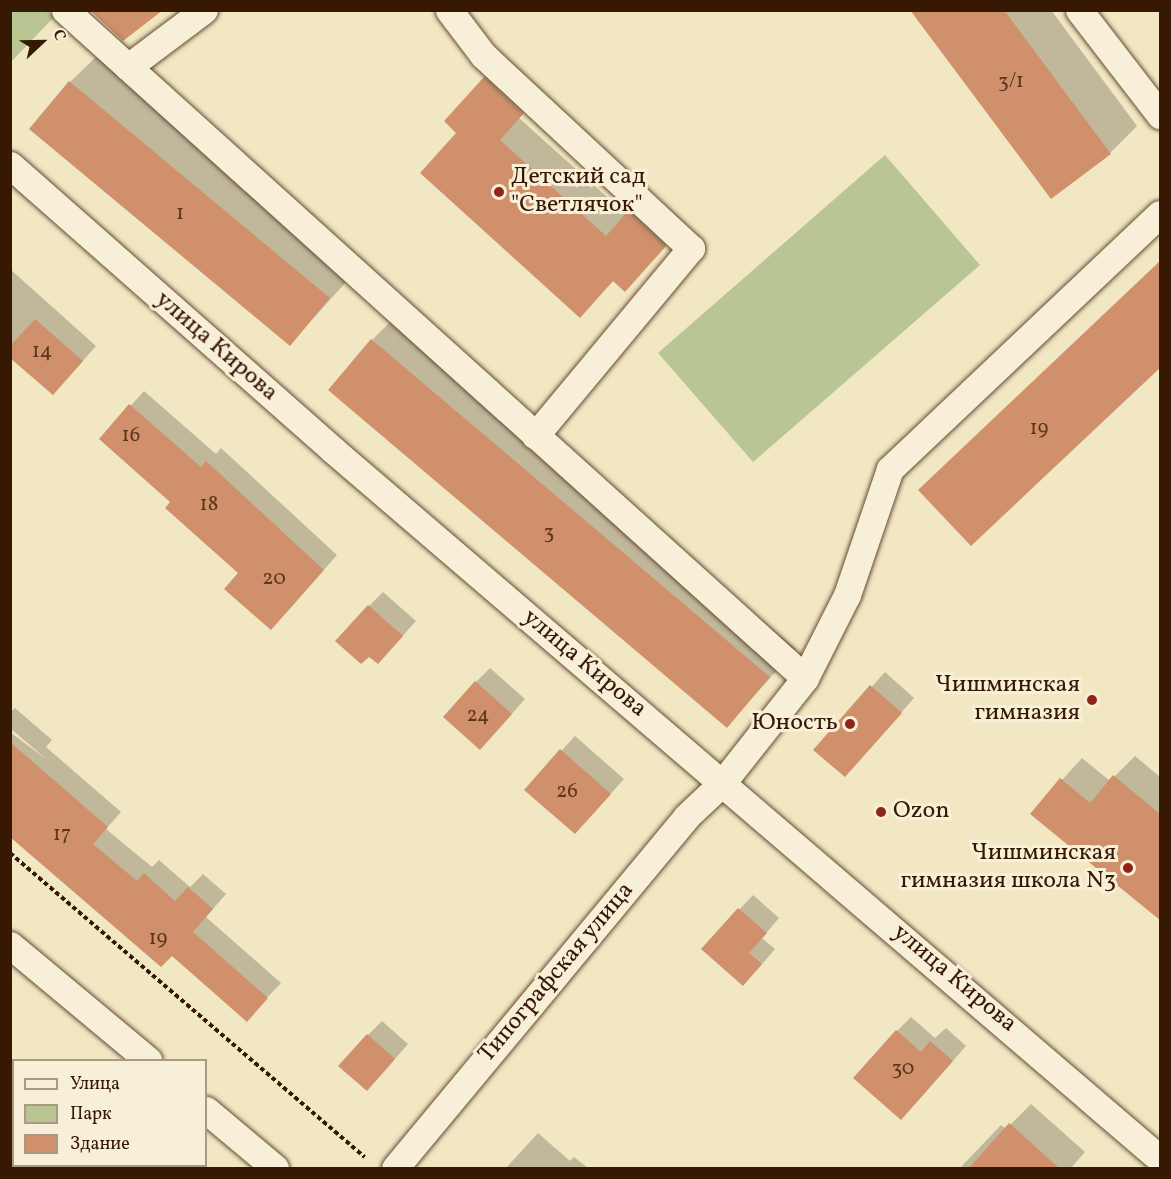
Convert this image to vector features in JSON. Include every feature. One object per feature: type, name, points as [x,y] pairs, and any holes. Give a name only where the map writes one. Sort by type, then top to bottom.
[{"type":"street","points":[[65,10],[805,678]]},
{"type":"street","points":[[128,67],[204,10]]},
{"type":"street","points":[[449,10],[483,55],[691,248],[535,436]]},
{"type":"street","points":[[1079,10],[1161,115]]},
{"type":"street","name":"улица Кирова","points":[[10,165],[342,458],[1161,1159]]},
{"type":"street","name":"Типографская улица","points":[[382,1165],[686,817],[723,782],[805,678],[847,595],[890,469],[1161,214]]},
{"type":"street","points":[[10,945],[147,1059]]},
{"type":"street","points":[[207,1111],[275,1168]]},
{"type":"path","points":[[10,853],[382,1165]]},
{"type":"green space","points":[[11,10],[47,11],[54,17],[11,62]]},
{"type":"green space","points":[[885,155],[980,265],[753,462],[658,353]]},
{"type":"building","points":[[90,10],[163,10],[123,41]]},
{"type":"building","points":[[910,10],[1004,10],[1111,154],[1051,199]]},
{"type":"building","name":"Детский сад \"Светлячок\"","points":[[484,77],[523,114],[500,140],[606,236],[628,211],[666,246],[625,292],[613,281],[580,318],[420,173],[456,133],[444,121]]},
{"type":"building","points":[[69,81],[330,298],[290,346],[29,129]]},
{"type":"building","points":[[1161,260],[1161,367],[971,546],[918,490]]},
{"type":"building","points":[[35,319],[83,361],[53,395],[10,358],[10,346]]},
{"type":"building","points":[[371,339],[770,677],[727,728],[328,390]]},
{"type":"building","points":[[129,404],[201,467],[206,461],[324,570],[271,630],[224,589],[238,573],[165,508],[170,502],[99,439]]},
{"type":"building","points":[[368,605],[403,636],[378,664],[369,657],[361,664],[335,641]]},
{"type":"building","points":[[475,681],[512,714],[480,750],[443,717]]},
{"type":"building","points":[[870,685],[902,713],[845,777],[813,750]]},
{"type":"building","points":[[10,742],[108,827],[93,844],[137,881],[144,873],[175,901],[188,887],[213,909],[193,932],[268,998],[247,1022],[172,956],[161,967],[10,837]]},
{"type":"building","points":[[560,749],[611,794],[575,834],[524,790]]},
{"type":"building","name":"Чишминская гимназия школа N3","points":[[1113,775],[1161,815],[1161,921],[1030,814],[1060,778],[1090,803]]},
{"type":"building","points":[[738,908],[767,933],[749,953],[762,964],[743,986],[701,949]]},
{"type":"building","points":[[896,1030],[921,1052],[930,1041],[953,1061],[901,1120],[853,1078]]},
{"type":"building","points":[[367,1034],[395,1059],[367,1091],[338,1066]]},
{"type":"building","points":[[1009,1123],[1059,1168],[969,1168]]},
{"type":"place","name":"Детский сад \"Светлячок\"","points":[[499,192]]},
{"type":"place","name":"Чишминская гимназия","points":[[1092,700]]},
{"type":"place","name":"Юность","points":[[850,724]]},
{"type":"place","name":"Ozon","points":[[881,812]]},
{"type":"place","name":"Чишминская гимназия школа N3","points":[[1128,868]]}]
